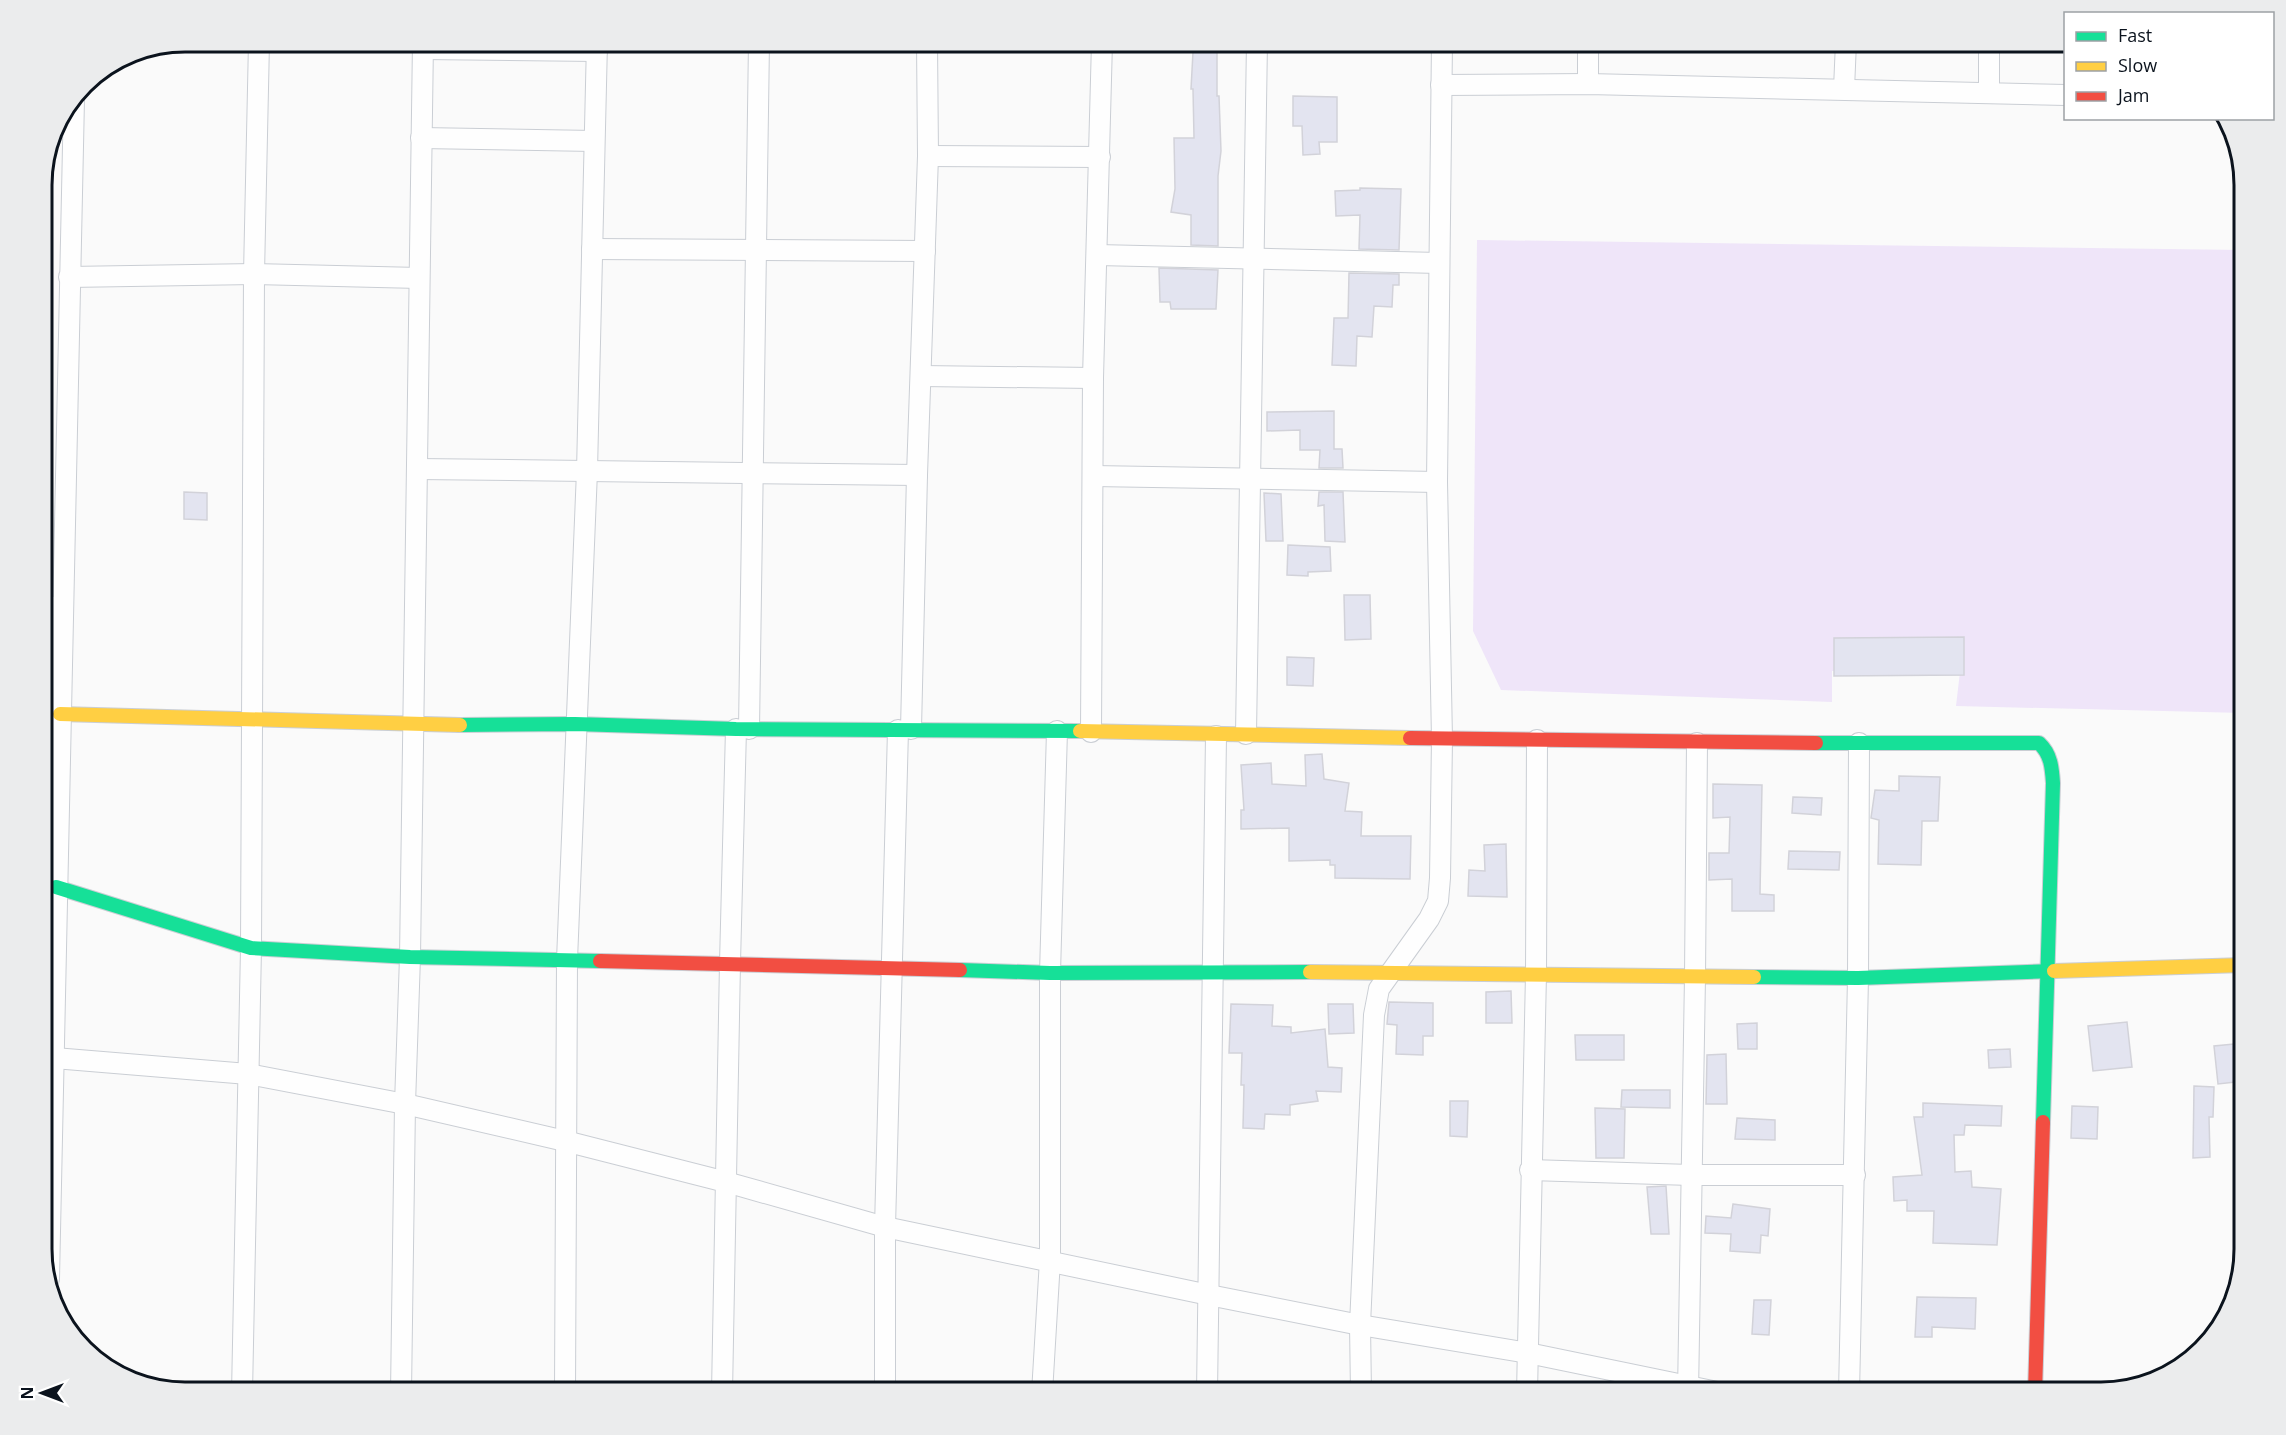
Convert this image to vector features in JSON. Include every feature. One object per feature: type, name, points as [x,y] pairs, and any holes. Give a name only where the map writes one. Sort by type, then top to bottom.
[{"type":"street","points":[[1246,734],[1257,52]]},
{"type":"street","points":[[1362,1382],[1360,1325],[1374,1015],[1379,989],[1430,919],[1438,901],[1440,878],[1442,739],[1437,482],[1442,52]]},
{"type":"street","points":[[1588,52],[1588,84]]},
{"type":"street","points":[[1844,89],[1846,52]]},
{"type":"street","points":[[1989,52],[1989,92]]},
{"type":"street","points":[[242,1382],[251,948],[254,274],[259,53]]},
{"type":"street","points":[[401,1382],[405,1104],[410,957],[423,53]]},
{"type":"street","points":[[565,1382],[564,1141],[567,960],[586,471],[597,53]]},
{"type":"street","points":[[722,1382],[730,963],[754,473],[759,53]]},
{"type":"street","points":[[885,1382],[885,1227],[892,966],[921,376],[928,156],[927,53]]},
{"type":"street","points":[[1090,732],[1093,378],[1102,53]]},
{"type":"street","points":[[1441,85],[1588,84],[2064,95]]},
{"type":"street","points":[[53,588],[69,277],[74,114]]},
{"type":"street","points":[[421,138],[594,141]]},
{"type":"street","points":[[928,156],[1100,157]]},
{"type":"street","points":[[592,249],[925,251]]},
{"type":"street","points":[[1097,255],[1439,263]]},
{"type":"street","points":[[69,277],[254,274],[419,278]]},
{"type":"street","points":[[921,376],[1093,378]]},
{"type":"street","points":[[417,469],[917,475]]},
{"type":"street","points":[[1093,476],[1437,482]]},
{"type":"street","points":[[53,620],[60,714],[53,951]]},
{"type":"street","points":[[60,714],[413,725],[575,724],[743,729],[1058,731],[1216,736],[1246,734],[1696,743],[2039,742],[2046,748],[2053,770],[2053,783],[2035,1382]]},
{"type":"street","points":[[1043,1382],[1050,1260],[1050,973],[1058,731]]},
{"type":"street","points":[[1207,1382],[1216,736]]},
{"type":"street","points":[[1527,1382],[1530,1170],[1536,974],[1537,740]]},
{"type":"street","points":[[1688,1382],[1695,977],[1696,743]]},
{"type":"street","points":[[1849,1382],[1858,978],[1859,743]]},
{"type":"street","points":[[56,887],[251,948],[410,957],[892,966],[1050,973],[1392,972],[1858,978],[2234,965]]},
{"type":"street","points":[[53,1058],[248,1074],[405,1104],[726,1182],[885,1227],[1360,1325],[1528,1353],[1653,1382]]},
{"type":"street","points":[[1530,1170],[1691,1175],[1855,1175]]},
{"type":"shaded area","points":[[1477,240],[2234,250],[2234,713],[1956,706],[1960,672],[1832,671],[1832,702],[1501,690],[1473,631]]},
{"type":"building","points":[[1193,52],[1217,52],[1221,151],[1218,176],[1218,246],[1191,245],[1191,215],[1171,212],[1175,189],[1174,138],[1194,138],[1193,89],[1191,89]]},
{"type":"building","points":[[1293,96],[1337,97],[1337,142],[1319,142],[1320,154],[1303,155],[1302,126],[1293,126]]},
{"type":"building","points":[[1360,188],[1401,189],[1399,250],[1359,249],[1360,215],[1336,216],[1335,191],[1360,190]]},
{"type":"building","points":[[1159,268],[1218,270],[1216,309],[1171,309],[1170,302],[1160,302]]},
{"type":"building","points":[[1349,273],[1399,274],[1399,285],[1393,285],[1392,307],[1374,306],[1372,337],[1357,336],[1356,366],[1332,365],[1334,318],[1348,318]]},
{"type":"building","points":[[1334,411],[1334,449],[1342,449],[1343,468],[1319,468],[1320,450],[1300,450],[1300,430],[1267,431],[1267,412]]},
{"type":"building","points":[[184,492],[207,493],[207,520],[184,519]]},
{"type":"building","points":[[1319,492],[1343,492],[1345,542],[1325,541],[1324,505],[1318,506]]},
{"type":"building","points":[[1264,493],[1281,494],[1283,541],[1266,541]]},
{"type":"building","points":[[1288,545],[1330,547],[1331,571],[1308,572],[1308,576],[1287,575]]},
{"type":"building","points":[[1344,595],[1370,595],[1371,639],[1345,640]]},
{"type":"building","points":[[1964,637],[1964,675],[1834,676],[1834,638]]},
{"type":"building","points":[[1287,657],[1314,658],[1313,686],[1287,685]]},
{"type":"building","points":[[1322,754],[1324,779],[1349,783],[1345,811],[1362,812],[1361,836],[1411,836],[1410,879],[1335,878],[1335,865],[1330,865],[1330,860],[1289,861],[1289,828],[1241,829],[1241,810],[1244,810],[1241,765],[1271,763],[1272,784],[1306,786],[1305,755]]},
{"type":"building","points":[[1899,776],[1940,777],[1938,821],[1922,821],[1921,865],[1878,864],[1879,820],[1871,818],[1875,790],[1899,791]]},
{"type":"building","points":[[1713,784],[1762,785],[1760,894],[1774,895],[1774,911],[1732,911],[1732,879],[1709,880],[1709,853],[1729,853],[1730,817],[1713,818]]},
{"type":"building","points":[[1793,797],[1822,798],[1821,815],[1792,813]]},
{"type":"building","points":[[1506,844],[1507,897],[1468,896],[1469,870],[1485,871],[1484,845]]},
{"type":"building","points":[[1789,851],[1840,852],[1839,870],[1788,869]]},
{"type":"building","points":[[1511,991],[1512,1023],[1486,1023],[1486,992]]},
{"type":"building","points":[[1389,1002],[1433,1003],[1433,1036],[1423,1036],[1423,1055],[1396,1054],[1397,1025],[1387,1024]]},
{"type":"building","points":[[1231,1004],[1273,1005],[1272,1026],[1291,1027],[1291,1033],[1325,1029],[1328,1067],[1342,1068],[1341,1092],[1316,1091],[1318,1101],[1290,1105],[1290,1115],[1265,1114],[1264,1129],[1243,1128],[1242,1053],[1229,1053]]},
{"type":"building","points":[[1328,1004],[1353,1004],[1354,1033],[1329,1034]]},
{"type":"building","points":[[2127,1022],[2132,1067],[2093,1071],[2088,1026]]},
{"type":"building","points":[[1757,1023],[1757,1049],[1738,1049],[1737,1024]]},
{"type":"building","points":[[1575,1035],[1624,1035],[1624,1060],[1576,1060]]},
{"type":"building","points":[[2234,1044],[2234,1082],[2218,1084],[2214,1046]]},
{"type":"building","points":[[2010,1049],[2011,1067],[1989,1068],[1988,1050]]},
{"type":"building","points":[[1726,1054],[1727,1104],[1706,1104],[1707,1055]]},
{"type":"building","points":[[2194,1086],[2214,1087],[2213,1117],[2209,1117],[2210,1157],[2193,1158]]},
{"type":"building","points":[[1622,1090],[1670,1090],[1670,1108],[1621,1107]]},
{"type":"building","points":[[1450,1101],[1468,1101],[1467,1137],[1450,1136]]},
{"type":"building","points":[[1923,1103],[2002,1106],[2001,1126],[1965,1125],[1964,1135],[1954,1135],[1955,1172],[1971,1171],[1972,1187],[2001,1189],[1997,1245],[1933,1243],[1934,1211],[1907,1211],[1907,1200],[1894,1201],[1893,1177],[1922,1175],[1914,1117],[1923,1117]]},
{"type":"building","points":[[2072,1106],[2098,1107],[2097,1139],[2071,1138]]},
{"type":"building","points":[[1595,1108],[1625,1109],[1624,1158],[1596,1158]]},
{"type":"building","points":[[1737,1118],[1775,1120],[1775,1140],[1735,1139]]},
{"type":"building","points":[[1666,1186],[1669,1234],[1651,1234],[1647,1187]]},
{"type":"building","points":[[1733,1204],[1770,1209],[1768,1236],[1761,1235],[1760,1253],[1730,1251],[1731,1234],[1705,1233],[1706,1216],[1731,1218]]},
{"type":"building","points":[[1917,1297],[1976,1298],[1975,1329],[1932,1327],[1932,1337],[1915,1337]]},
{"type":"building","points":[[1754,1300],[1771,1300],[1769,1335],[1752,1334]]},
{"type":"traffic: fast","points":[[460,725],[575,724],[736,729],[1080,731]]},
{"type":"traffic: fast","points":[[1816,743],[2039,743],[2046,752],[2053,783],[2043,1122]]},
{"type":"traffic: fast","points":[[56,887],[251,948],[410,957],[600,961]]},
{"type":"traffic: fast","points":[[960,970],[1050,973],[1310,972]]},
{"type":"traffic: fast","points":[[1754,977],[1858,978],[2054,971]]},
{"type":"traffic: slow","points":[[60,714],[460,725]]},
{"type":"traffic: slow","points":[[1080,731],[1410,738]]},
{"type":"traffic: slow","points":[[2054,971],[2234,965]]},
{"type":"traffic: slow","points":[[1310,972],[1754,977]]},
{"type":"traffic: jam","points":[[1410,738],[1816,743]]},
{"type":"traffic: jam","points":[[600,961],[960,970]]},
{"type":"traffic: jam","points":[[2035,1382],[2043,1122]]}]
